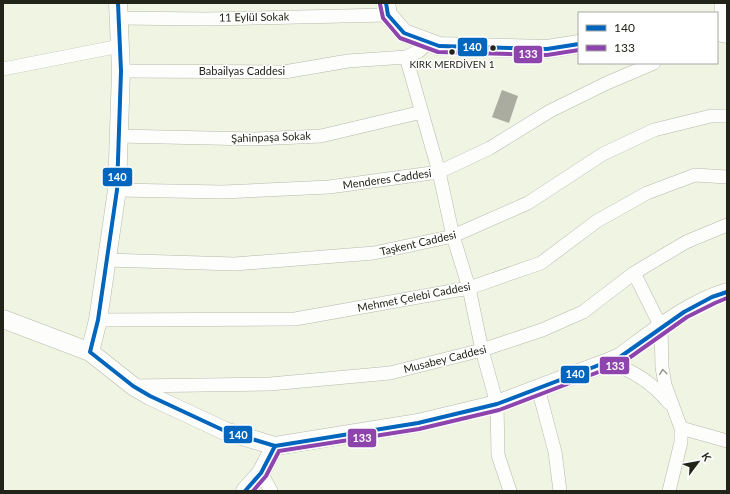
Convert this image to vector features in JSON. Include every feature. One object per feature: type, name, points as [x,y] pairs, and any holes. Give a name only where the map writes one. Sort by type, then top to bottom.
[{"type":"street","points":[[721,3],[722,28]]},
{"type":"street","points":[[387,9],[404,33],[439,46],[547,49],[578,44]]},
{"type":"street","name":"11 Eylül Sokak","points":[[118,10],[205,19],[387,9]]},
{"type":"street","points":[[90,352],[98,320],[117,190],[121,71],[118,10]]},
{"type":"street","name":"Babailyas Caddesi","points":[[121,71],[284,72],[348,61],[406,57],[419,51],[428,43]]},
{"type":"street","points":[[3,68],[120,46]]},
{"type":"street","points":[[406,57],[439,172],[453,236],[469,288],[482,350],[497,404],[498,455],[510,491]]},
{"type":"street","name":"Menderes Caddesi","points":[[117,190],[223,192],[329,187],[439,172],[490,148],[557,108],[607,83],[652,64]]},
{"type":"street","name":"Şahinpaşa Sokak","points":[[118,136],[254,139],[321,136],[422,112]]},
{"type":"street","name":"Taşkent Caddesi","points":[[106,260],[236,264],[374,253],[453,236],[528,203],[603,154],[654,130],[711,116],[727,116]]},
{"type":"street","name":"Mehmet Çelebi Caddesi","points":[[98,320],[295,319],[469,288],[541,262],[597,221],[647,193],[695,175],[727,177]]},
{"type":"street","name":"Musabey Caddesi","points":[[133,386],[270,384],[390,373],[482,350],[542,330],[583,312],[634,273],[686,242],[727,225]]},
{"type":"street","points":[[634,273],[661,327],[662,367],[665,385],[681,428],[681,442],[669,491]]},
{"type":"street","points":[[3,319],[90,352],[133,386],[150,396],[225,431],[275,446],[418,423],[497,404],[620,357],[661,327],[692,307],[727,292]]},
{"type":"street","points":[[608,362],[622,367],[649,384],[661,393],[674,409]]},
{"type":"street","points":[[538,388],[555,452],[560,491]]},
{"type":"street","points":[[681,428],[727,440]]},
{"type":"street","points":[[245,491],[261,473],[275,446]]},
{"type":"street","points":[[261,473],[271,491]]},
{"type":"building","points":[[502,90],[518,96],[509,123],[492,117]]},
{"type":"transit line","name":"140","points":[[118,3],[121,71],[117,190],[98,320],[90,352],[133,386],[150,396],[225,431],[275,446],[418,423],[497,404],[620,357],[684,312],[712,297],[727,292]]},
{"type":"transit line","name":"140","points":[[386,3],[388,15],[404,33],[439,46],[547,49],[578,44]]},
{"type":"transit line","name":"133","points":[[380,4],[383,18],[400,38],[438,52],[547,55],[578,50]]},
{"type":"transit line","name":"133","points":[[253,491],[266,476],[279,451],[419,429],[499,410],[622,363],[687,317],[727,298]]},
{"type":"transit line","name":"140","points":[[245,491],[261,473],[275,446]]},
{"type":"place","name":"KIRK MERDİVEN 1","points":[[452,52]]}]
